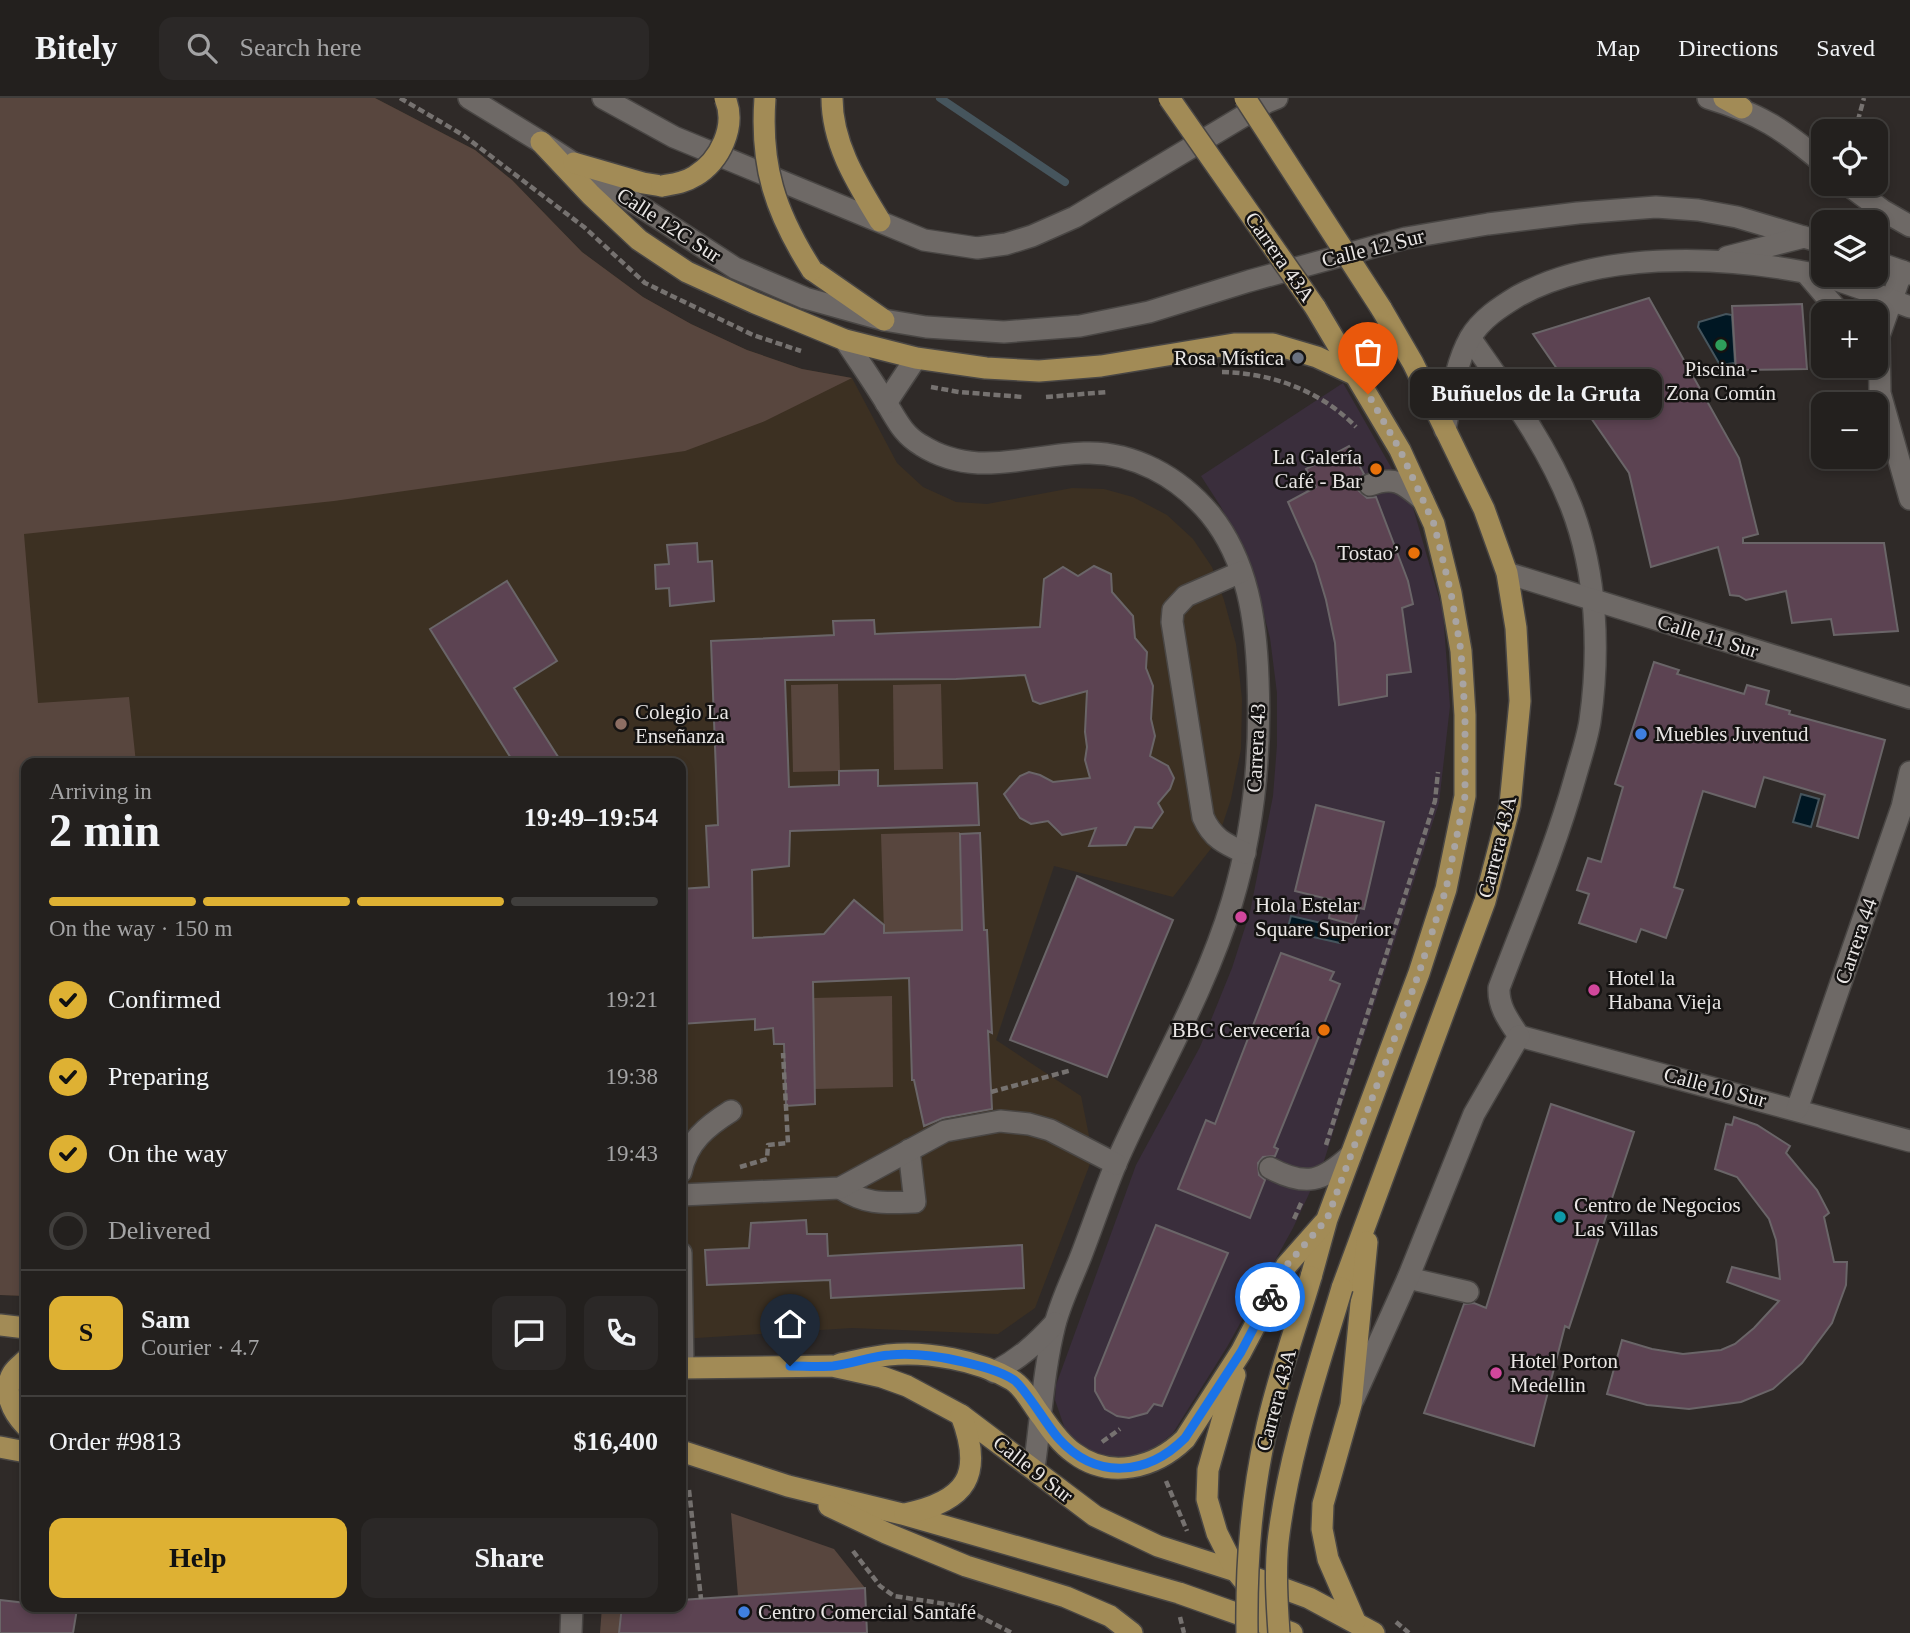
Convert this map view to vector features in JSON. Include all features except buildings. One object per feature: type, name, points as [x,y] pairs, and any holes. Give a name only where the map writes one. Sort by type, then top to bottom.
[{"type":"main road","points":[[575,163],[662,186],[692,178],[715,158],[729,128],[725,98]]},
{"type":"main road","points":[[765,98],[763,124],[766,163],[775,201],[791,236],[812,270],[884,320]]},
{"type":"main road","points":[[832,98],[838,143],[854,179],[880,221]]},
{"type":"main road","name":"Carrera 43A","points":[[1169,98],[1315,307],[1400,450],[1434,524],[1451,593],[1461,651],[1465,715],[1465,796],[1446,889],[1419,973],[1327,1219],[1266,1429],[1248,1541],[1247,1633]]},
{"type":"main road","name":"Carrera 43A","points":[[1245,98],[1381,308],[1413,363],[1484,509],[1507,573],[1516,628],[1520,701],[1510,805],[1485,901],[1342,1288],[1296,1441],[1278,1545],[1276,1599],[1285,1632]]},
{"type":"main road","points":[[541,142],[591,195],[639,240],[687,272],[845,340],[916,358],[986,369],[1039,371],[1101,366],[1234,344],[1273,344],[1317,357],[1357,376]]},
{"type":"main road","points":[[1355,1621],[1328,1559],[1322,1529],[1323,1504],[1351,1405],[1370,1217]]},
{"type":"main road","points":[[832,1366],[889,1355],[960,1361],[1016,1381],[1059,1439],[1090,1463],[1107,1468],[1127,1468],[1158,1460],[1185,1438],[1241,1352],[1286,1266],[1327,1219]]},
{"type":"main road","points":[[0,1325],[21,1326]]},
{"type":"main road","points":[[1241,1352],[1208,1470],[1206,1486],[1212,1519],[1236,1571],[1285,1632]]},
{"type":"main road","points":[[21,1365],[13,1373],[8,1393],[13,1410],[21,1420]]},
{"type":"main road","name":"Calle 9 Sur","points":[[686,1368],[832,1366],[882,1377],[907,1386],[961,1415],[1095,1516],[1158,1546],[1308,1598],[1374,1633]]},
{"type":"main road","points":[[902,1514],[946,1502],[960,1490],[969,1472],[972,1453],[970,1438],[961,1415]]},
{"type":"main road","points":[[0,1447],[21,1451]]},
{"type":"main road","points":[[686,1453],[788,1486],[902,1514],[1179,1593],[1285,1632]]},
{"type":"main road","points":[[788,1486],[886,1534],[966,1566],[1066,1597],[1110,1616],[1132,1633]]},
{"type":"street","name":"Calle 12C Sur","points":[[470,98],[575,163],[734,268],[805,298],[884,320]]},
{"type":"street","points":[[603,98],[674,137],[924,240],[977,248],[1006,244],[1032,236],[1075,217],[1277,98]]},
{"type":"street","points":[[1708,98],[1733,103],[1780,128],[1811,153]]},
{"type":"street","points":[[1863,196],[1910,226]]},
{"type":"street","name":"Calle 12 Sur","points":[[884,320],[926,327],[1004,332],[1080,326],[1149,312],[1249,281],[1406,238],[1578,213],[1656,207],[1699,210],[1737,217],[1811,239]]},
{"type":"street","points":[[1708,261],[1811,241]]},
{"type":"street","points":[[1445,430],[1455,382],[1470,338],[1488,316],[1510,301],[1535,287],[1567,276],[1603,267],[1655,262],[1708,261],[1761,265],[1806,272],[1856,286],[1900,304]]},
{"type":"street","points":[[1888,266],[1906,272],[1900,304],[1888,323]]},
{"type":"street","points":[[1806,272],[1830,301]]},
{"type":"street","points":[[1351,1405],[1408,1278],[1474,1114],[1519,1036],[1502,1009],[1500,988],[1567,806],[1590,724],[1595,661],[1593,601],[1586,560],[1571,507],[1531,425],[1470,338]]},
{"type":"street","name":"Carrera 43","points":[[845,340],[898,425],[918,444],[942,456],[980,464],[1085,453],[1122,457],[1161,472],[1186,489],[1212,516],[1235,553],[1248,590],[1256,639],[1259,744],[1255,798],[1245,853],[1232,903],[1210,963],[1116,1164],[1055,1323],[1034,1468]]},
{"type":"street","points":[[886,402],[916,358]]},
{"type":"street","points":[[1877,378],[1909,489]]},
{"type":"street","points":[[1370,485],[1381,480],[1394,480],[1423,500]]},
{"type":"street","points":[[1241,572],[1186,596],[1173,610],[1172,622],[1203,817],[1212,836],[1245,853]]},
{"type":"street","name":"Calle 11 Sur","points":[[1507,573],[1910,698]]},
{"type":"street","name":"Carrera 44","points":[[1797,1109],[1906,808],[1910,772]]},
{"type":"street","name":"Calle 10 Sur","points":[[1519,1036],[1910,1141]]},
{"type":"street","points":[[686,1160],[694,1141],[706,1127],[732,1111]]},
{"type":"street","points":[[686,1195],[840,1188],[945,1131],[1000,1121],[1028,1124],[1049,1130],[1116,1164]]},
{"type":"street","points":[[840,1188],[867,1201],[915,1202],[909,1150]]},
{"type":"street","points":[[1270,1168],[1287,1177],[1312,1180],[1333,1171],[1351,1155]]},
{"type":"street","points":[[1408,1278],[1468,1292]]},
{"type":"street","name":"Carrera 43","points":[[994,1371],[1015,1361],[1032,1348],[1055,1323]]},
{"type":"street","points":[[571,1633],[572,1612]]},
{"type":"path","points":[[1858,119],[1864,98]]},
{"type":"path","points":[[742,1175],[729,1170],[767,1159],[768,1144],[788,1143],[783,1053]]},
{"type":"path","points":[[991,1091],[1072,1070]]},
{"type":"path","points":[[1093,1449],[1120,1429]]},
{"type":"path","points":[[1158,1460],[1190,1538]]},
{"type":"path","points":[[689,1490],[701,1598]]},
{"type":"path","points":[[853,1551],[880,1586],[894,1596],[959,1606],[1012,1633]]},
{"type":"path","points":[[1181,1625],[1184,1633]]},
{"type":"shaded area","name":"Colegio La Enseñanza","points":[[0,98],[375,98],[475,150],[512,180],[582,252],[643,297],[691,324],[747,350],[802,369],[852,378],[897,463],[923,487],[956,502],[987,504],[1072,488],[1104,489],[1133,497],[1167,515],[1193,539],[1212,567],[1236,644],[1242,699],[1241,749],[1231,799],[1217,841],[1173,897],[1054,866],[996,1040],[1081,1096],[1093,1156],[1035,1308],[998,1334],[852,1328],[686,1339],[686,758],[21,758],[21,1296],[0,1295]]},
{"type":"shaded area","points":[[0,98],[375,98],[475,150],[512,180],[582,252],[643,297],[691,324],[747,350],[802,369],[852,378],[765,421],[685,451],[334,501],[24,534],[38,703],[129,697],[135,758],[21,758],[21,1296],[0,1295]]},
{"type":"shaded area","points":[[1343,383],[1412,504],[1443,612],[1450,706],[1439,803],[1323,1164],[1293,1228],[1227,1347],[1173,1433],[1138,1456],[1105,1457],[1090,1452],[1077,1443],[1065,1429],[1055,1400],[1056,1385],[1136,1165],[1200,1047],[1232,968],[1250,912],[1273,796],[1277,693],[1270,638],[1258,592],[1243,551],[1221,507],[1201,476]]},
{"type":"shaded area","points":[[838,684],[840,771],[793,772],[791,685]]},
{"type":"shaded area","points":[[941,684],[943,769],[894,770],[893,685]]},
{"type":"shaded area","points":[[960,832],[962,922],[965,930],[884,933],[881,834]]},
{"type":"shaded area","points":[[892,996],[893,1087],[815,1089],[813,998]]},
{"type":"shaded area","points":[[731,1513],[834,1549],[865,1588],[738,1596]]},
{"type":"shaded area","points":[[602,1612],[621,1612],[619,1633],[600,1633]]},
{"type":"water","name":"Piscina - Zona Común","points":[[1726,314],[1732,315],[1735,363],[1720,365],[1698,327],[1699,322]]},
{"type":"water","points":[[1801,794],[1819,799],[1811,827],[1793,822]]},
{"type":"water","points":[[1291,916],[1343,928],[1340,943],[1287,931]]},
{"type":"waterway","points":[[940,98],[1065,182]]},
{"type":"way so far","points":[[1270,1297],[1286,1266],[1327,1219],[1419,973],[1446,889],[1465,796],[1465,715],[1461,651],[1451,593],[1434,524],[1400,450],[1368,394]]},
{"type":"place","name":"Piscina - Zona Común","points":[[1721,345]]},
{"type":"place","name":"Rosa Mística","points":[[1298,358]]},
{"type":"place","name":"Buñuelos de la Gruta","points":[[1368,394]]},
{"type":"place","name":"La Galería Café - Bar","points":[[1376,469]]},
{"type":"place","name":"Tostao’","points":[[1414,553]]},
{"type":"place","name":"Colegio La Enseñanza","points":[[621,724]]},
{"type":"place","name":"Muebles Juventud","points":[[1641,734]]},
{"type":"place","name":"Hola Estelar Square Superior","points":[[1241,917]]},
{"type":"place","name":"Hotel la Habana Vieja","points":[[1594,990]]},
{"type":"place","name":"BBC Cervecería","points":[[1324,1030]]},
{"type":"place","name":"Centro de Negocios Las Villas","points":[[1560,1217]]},
{"type":"place","name":"Hotel Porton Medellin","points":[[1496,1373]]},
{"type":"place","name":"Centro Comercial Santafé","points":[[744,1612]]},
{"type":"route","points":[[790,1366],[832,1366],[889,1355],[960,1361],[1016,1381],[1059,1439],[1090,1463],[1107,1468],[1144,1466],[1173,1450],[1185,1438],[1241,1352],[1270,1297]]}]
